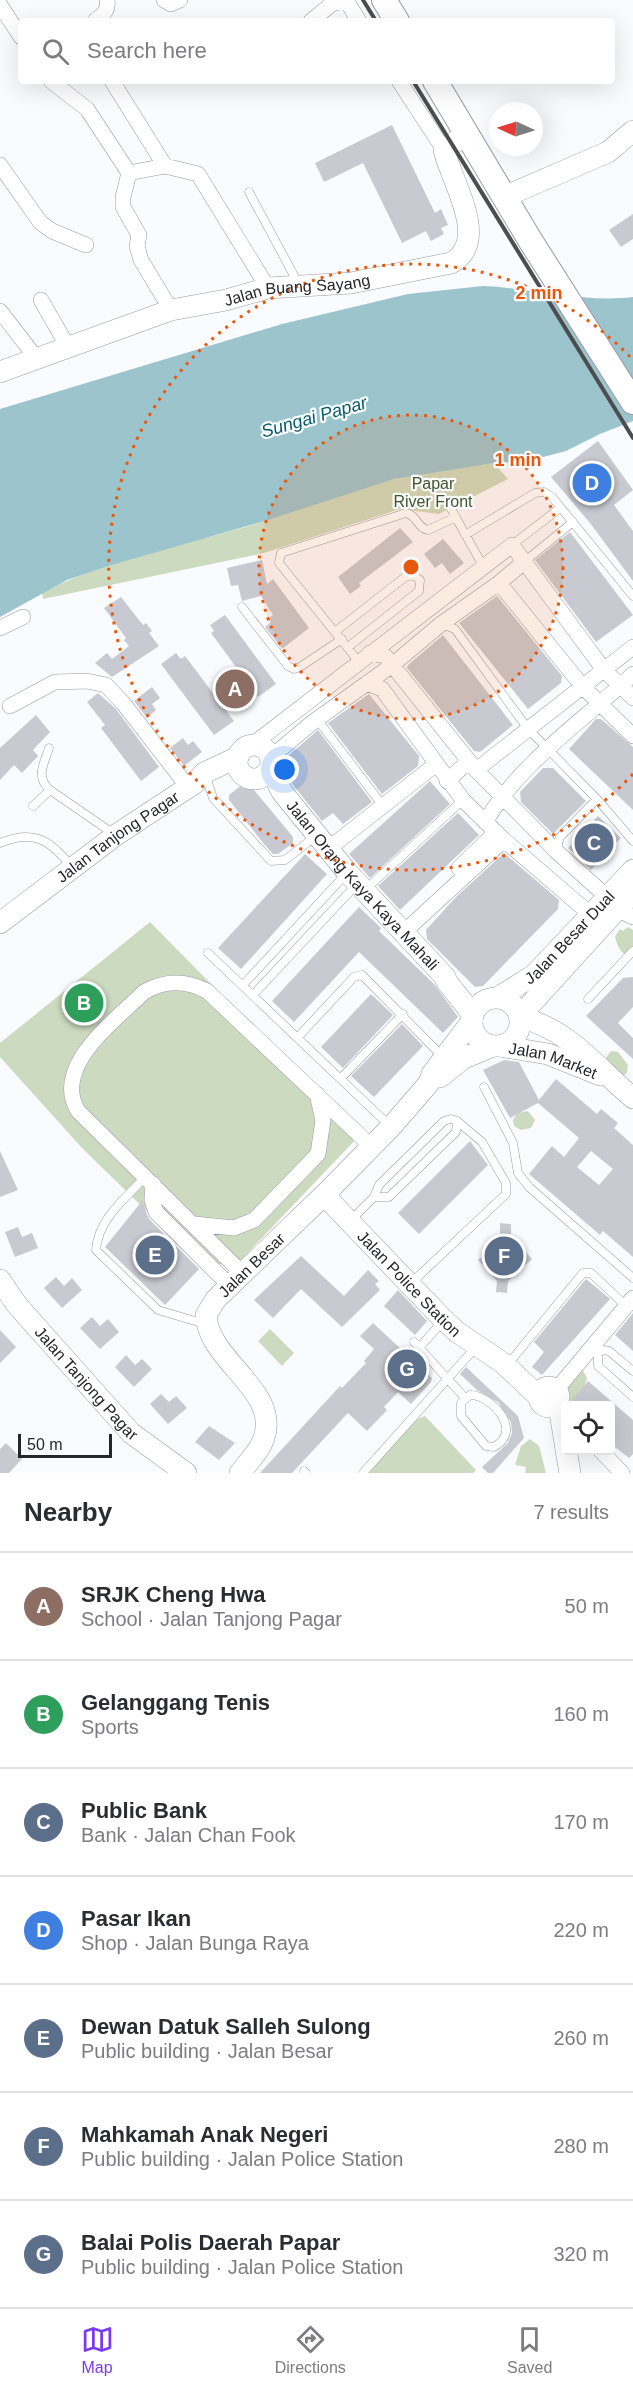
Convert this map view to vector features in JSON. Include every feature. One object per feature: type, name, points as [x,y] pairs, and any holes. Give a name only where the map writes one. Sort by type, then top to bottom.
[{"type":"main road","points":[[384,0],[395,18]]},
{"type":"main road","points":[[437,84],[530,240],[633,402]]},
{"type":"main road","points":[[504,197],[608,152],[633,131]]},
{"type":"main road","points":[[444,150],[467,133]]},
{"type":"main road","name":"Jalan Buang Sayang","points":[[0,372],[171,310],[268,288],[351,283],[439,266],[459,258],[467,244],[468,223],[444,150]]},
{"type":"main road","points":[[197,784],[261,770],[266,750],[245,751]]},
{"type":"main road","name":"Jalan Orang Kaya Kaya Mahali","points":[[245,751],[237,766],[261,770],[357,882],[446,977],[495,997]]},
{"type":"main road","name":"Jalan Tanjong Pagar","points":[[0,923],[116,835],[197,784],[204,773],[245,751]]},
{"type":"main road","name":"Jalan Besar Dual","points":[[521,1017],[550,982],[625,902],[633,870]]},
{"type":"main road","name":"Jalan Besar Dual","points":[[495,997],[534,975],[590,914],[625,902]]},
{"type":"main road","name":"Jalan Orang Kaya Kaya Mahali","points":[[446,977],[447,982],[472,1018]]},
{"type":"main road","points":[[550,982],[547,1011],[559,1034]]},
{"type":"main road","points":[[495,997],[513,1003],[521,1017],[516,1037],[496,1046],[478,1037],[472,1018],[482,1001],[495,997]]},
{"type":"main road","name":"Jalan Market","points":[[521,1017],[559,1034],[601,1065],[606,1076],[633,1098]]},
{"type":"main road","name":"Jalan Besar","points":[[429,1083],[432,1074],[472,1018]]},
{"type":"main road","name":"Jalan Besar","points":[[206,1324],[206,1315],[210,1308],[236,1279],[391,1127],[429,1083],[464,1058],[496,1046]]},
{"type":"main road","name":"Jalan Market","points":[[496,1046],[548,1054],[567,1060],[596,1075],[606,1076]]},
{"type":"main road","name":"Jalan Police Station","points":[[324,1195],[444,1320],[549,1396],[561,1436]]},
{"type":"main road","name":"Jalan Tanjong Pagar","points":[[0,1280],[17,1305],[130,1433],[186,1473]]},
{"type":"main road","points":[[206,1324],[216,1344],[256,1395],[266,1416],[264,1438],[240,1473]]},
{"type":"main road","name":"Jalan Police Station","points":[[566,1455],[570,1473]]},
{"type":"street","points":[[99,18],[105,13],[107,0]]},
{"type":"street","points":[[164,0],[171,4],[180,0]]},
{"type":"street","points":[[315,18],[333,3],[346,1],[357,18]]},
{"type":"street","points":[[0,5],[18,32]]},
{"type":"street","points":[[55,84],[87,109],[129,173],[123,207],[139,235],[137,246],[141,260],[171,310]]},
{"type":"street","points":[[114,84],[165,166]]},
{"type":"street","points":[[401,84],[444,150]]},
{"type":"street","points":[[0,165],[40,222],[52,231],[86,245]]},
{"type":"street","points":[[129,173],[165,166],[198,174],[268,288]]},
{"type":"street","points":[[41,300],[68,347]]},
{"type":"street","points":[[0,311],[37,359]]},
{"type":"street","points":[[245,751],[512,545],[604,670],[633,698]]},
{"type":"street","points":[[261,770],[313,722],[391,666],[441,624],[500,583],[524,562]]},
{"type":"street","points":[[500,583],[583,687],[633,736]]},
{"type":"street","points":[[0,628],[23,617]]},
{"type":"street","points":[[447,781],[528,729],[633,647]]},
{"type":"street","points":[[365,658],[382,654],[473,766],[501,795],[556,851],[625,902]]},
{"type":"street","points":[[401,929],[495,831],[501,795],[547,748],[601,706],[633,674]]},
{"type":"street","points":[[10,706],[55,682],[87,681],[106,685],[197,784]]},
{"type":"street","points":[[367,683],[382,689],[435,765],[463,800],[590,914]]},
{"type":"street","points":[[323,842],[383,806],[435,765]]},
{"type":"street","points":[[236,1279],[194,1224],[78,1111],[73,1102],[72,1080],[85,1050],[144,992],[166,983],[189,984],[207,991],[371,1146]]},
{"type":"street","points":[[194,1224],[234,1228],[254,1220],[318,1154],[323,1120],[317,1094]]},
{"type":"street","points":[[149,1180],[156,1212],[236,1279]]},
{"type":"street","points":[[549,1396],[595,1350],[629,1302]]},
{"type":"street","points":[[605,1455],[624,1473],[633,1465]]},
{"type":"lane","points":[[249,192],[299,286]]},
{"type":"lane","points":[[465,534],[539,492],[548,493],[633,596]]},
{"type":"lane","points":[[450,507],[483,566]]},
{"type":"lane","points":[[512,545],[560,508]]},
{"type":"lane","points":[[365,658],[348,647],[279,563],[281,553],[406,513],[413,515],[422,528],[428,530],[456,518]]},
{"type":"lane","points":[[524,562],[573,522]]},
{"type":"lane","points":[[336,631],[405,577],[413,575],[420,580],[419,591],[348,647]]},
{"type":"lane","points":[[242,606],[288,666],[294,669],[300,668],[342,639]]},
{"type":"lane","points":[[441,624],[455,629],[528,729],[633,841]]},
{"type":"lane","points":[[313,722],[320,723],[383,806]]},
{"type":"lane","points":[[49,748],[41,777],[42,783],[116,835]]},
{"type":"lane","points":[[197,784],[213,798],[271,861],[285,860],[323,842]]},
{"type":"lane","points":[[33,806],[50,790]]},
{"type":"lane","points":[[243,985],[357,882],[463,800]]},
{"type":"lane","points":[[556,851],[560,837],[597,800]]},
{"type":"lane","points":[[0,843],[21,837],[46,840],[54,845],[72,867]]},
{"type":"lane","points":[[253,995],[357,882]]},
{"type":"lane","points":[[588,999],[633,951]]},
{"type":"lane","points":[[208,953],[391,1127]]},
{"type":"lane","points":[[298,1037],[358,975],[364,977],[403,1014],[445,1058]]},
{"type":"lane","points":[[341,1078],[403,1014]]},
{"type":"lane","points":[[484,1087],[513,1143],[518,1173],[529,1187],[633,1278]]},
{"type":"lane","points":[[350,1221],[377,1195],[444,1121],[449,1119],[457,1121],[482,1142],[507,1183],[506,1194],[410,1284]]},
{"type":"lane","points":[[377,1195],[389,1197],[456,1132],[457,1121]]},
{"type":"lane","points":[[149,1180],[107,1218],[96,1241],[96,1250],[158,1310],[206,1324]]},
{"type":"lane","points":[[506,1363],[584,1273],[591,1274],[629,1302]]},
{"type":"lane","points":[[444,1320],[417,1345],[465,1398]]},
{"type":"lane","points":[[363,1473],[477,1345]]},
{"type":"lane","points":[[633,1371],[609,1351],[595,1350],[598,1366],[633,1397]]},
{"type":"lane","points":[[471,1395],[481,1396],[506,1421],[508,1431],[498,1445],[486,1446],[461,1416],[461,1403],[465,1398],[471,1395]]},
{"type":"green space","name":"Papar River Front","points":[[494,463],[508,479],[439,514],[400,509],[264,553],[43,599],[42,593],[114,563],[242,528],[375,484],[432,472]]},
{"type":"green space","points":[[150,922],[360,1135],[236,1265],[200,1263],[82,1148],[0,1057],[0,1043]]},
{"type":"green space","points":[[628,927],[633,930],[633,957],[629,957],[621,950],[615,936],[620,929],[623,931]]},
{"type":"green space","points":[[611,1051],[618,1052],[628,1065],[627,1073],[622,1077],[605,1059]]},
{"type":"green space","points":[[528,1111],[535,1120],[531,1128],[521,1130],[514,1126],[513,1120],[517,1113]]},
{"type":"green space","points":[[270,1329],[294,1353],[282,1366],[258,1341]]},
{"type":"green space","points":[[582,1369],[587,1378],[576,1397],[570,1401],[562,1401],[556,1390]]},
{"type":"green space","points":[[425,1416],[476,1470],[473,1473],[365,1473],[415,1420]]},
{"type":"green space","points":[[530,1439],[539,1446],[546,1473],[525,1473],[526,1467],[515,1465],[521,1446]]},
{"type":"water","name":"Sungai Papar","points":[[483,286],[577,297],[633,297],[633,421],[566,451],[524,462],[494,463],[394,479],[268,520],[108,566],[67,580],[0,617],[0,409],[282,324],[408,294]]},
{"type":"building","points":[[392,125],[435,213],[441,209],[448,225],[441,228],[444,234],[431,241],[426,231],[402,243],[363,163],[324,182],[315,163]]},
{"type":"building","points":[[633,214],[633,239],[621,247],[609,230]]},
{"type":"building","points":[[598,441],[633,490],[614,505],[633,531],[633,581],[590,523],[551,477]]},
{"type":"building","points":[[400,528],[413,542],[359,583],[361,586],[350,594],[338,577]]},
{"type":"building","points":[[570,532],[633,615],[596,642],[535,560]]},
{"type":"building","points":[[443,539],[464,563],[450,574],[442,563],[435,568],[424,554]]},
{"type":"building","points":[[262,560],[267,584],[273,579],[309,628],[282,649],[265,627],[271,622],[268,619],[273,615],[261,596],[242,601],[238,585],[231,586],[227,568]]},
{"type":"building","points":[[497,596],[562,676],[561,683],[528,709],[459,623]]},
{"type":"building","points":[[121,597],[143,625],[146,623],[152,631],[149,633],[159,646],[112,677],[95,663],[107,653],[112,659],[129,646],[124,640],[126,638],[104,608]]},
{"type":"building","points":[[225,615],[276,684],[258,697],[211,633],[214,631],[210,625]]},
{"type":"building","points":[[443,635],[513,725],[480,752],[474,751],[407,668]]},
{"type":"building","points":[[176,653],[181,659],[185,656],[234,721],[214,735],[161,664]]},
{"type":"building","points":[[152,687],[160,698],[152,704],[156,710],[147,718],[134,701]]},
{"type":"building","points":[[98,693],[116,709],[159,767],[141,781],[101,728],[105,725],[87,702]]},
{"type":"building","points":[[369,694],[419,756],[418,766],[382,794],[328,723]]},
{"type":"building","points":[[36,715],[50,732],[33,750],[38,756],[22,773],[14,765],[0,780],[0,748]]},
{"type":"building","points":[[596,719],[601,719],[633,747],[633,810],[569,749]]},
{"type":"building","points":[[318,730],[372,802],[343,824],[333,813],[322,821],[293,785],[281,762]]},
{"type":"building","points":[[183,738],[188,745],[193,741],[202,752],[184,766],[170,748]]},
{"type":"building","points":[[543,768],[553,768],[586,801],[553,834],[521,802],[520,792]]},
{"type":"building","points":[[430,781],[450,804],[370,878],[349,854]]},
{"type":"building","points":[[244,783],[249,784],[293,837],[293,843],[278,854],[273,854],[229,800],[229,795]]},
{"type":"building","points":[[458,813],[479,835],[400,910],[378,886]]},
{"type":"building","points":[[598,816],[621,838],[591,870],[568,848]]},
{"type":"building","points":[[504,853],[559,900],[558,909],[483,986],[475,987],[427,939],[426,930],[455,898]]},
{"type":"building","points":[[305,854],[327,874],[241,969],[218,948]]},
{"type":"building","points":[[359,907],[381,928],[379,931],[435,985],[458,1017],[443,1033],[359,952],[294,1022],[272,1001]]},
{"type":"building","points":[[633,977],[633,1007],[618,1023],[633,1038],[633,1059],[586,1016],[623,978]]},
{"type":"building","points":[[371,994],[393,1015],[343,1068],[321,1047]]},
{"type":"building","points":[[402,1024],[423,1046],[374,1097],[351,1076]]},
{"type":"building","points":[[504,1060],[519,1062],[539,1100],[556,1079],[597,1114],[601,1109],[618,1123],[614,1128],[633,1145],[633,1257],[603,1231],[600,1235],[529,1174],[552,1146],[564,1157],[579,1138],[538,1103],[510,1118],[483,1070]],"holes":[[[591,1151],[613,1169],[599,1185],[577,1167]]]},
{"type":"building","points":[[470,1141],[488,1165],[419,1234],[398,1213]]},
{"type":"building","points":[[0,1151],[18,1190],[0,1197]]},
{"type":"building","points":[[142,1201],[149,1219],[199,1269],[165,1305],[105,1247]]},
{"type":"building","points":[[500,1223],[511,1224],[511,1236],[532,1259],[508,1281],[507,1293],[496,1292],[497,1281],[478,1260],[491,1249],[488,1245],[500,1235]]},
{"type":"building","points":[[18,1227],[22,1237],[32,1233],[38,1248],[15,1257],[5,1232]]},
{"type":"building","points":[[301,1256],[344,1296],[368,1270],[379,1281],[375,1284],[380,1290],[342,1327],[301,1289],[273,1318],[254,1300]]},
{"type":"building","points":[[56,1277],[64,1286],[72,1278],[82,1290],[62,1308],[44,1288]]},
{"type":"building","points":[[586,1279],[610,1299],[542,1375],[532,1367],[544,1352],[534,1342]]},
{"type":"building","points":[[398,1290],[427,1321],[415,1335],[384,1306]]},
{"type":"building","points":[[633,1313],[633,1351],[615,1335]]},
{"type":"building","points":[[92,1317],[100,1326],[108,1319],[119,1332],[100,1349],[80,1328]]},
{"type":"building","points":[[373,1323],[432,1378],[431,1382],[411,1404],[398,1392],[384,1407],[387,1410],[367,1431],[348,1413],[292,1473],[260,1473],[340,1386],[342,1388],[366,1363],[364,1361],[374,1349],[360,1336]]},
{"type":"building","points":[[0,1330],[16,1347],[0,1363]]},
{"type":"building","points":[[126,1355],[135,1365],[142,1359],[152,1369],[134,1387],[115,1367]]},
{"type":"building","points":[[466,1367],[518,1416],[524,1438],[493,1473],[488,1473],[482,1467],[508,1443],[512,1433],[511,1422],[498,1402],[477,1390],[460,1374]]},
{"type":"building","points":[[588,1381],[611,1401],[571,1401]]},
{"type":"building","points":[[161,1394],[169,1402],[176,1396],[187,1408],[168,1424],[150,1404]]},
{"type":"building","points":[[615,1404],[633,1420],[633,1454],[629,1458],[615,1447]]},
{"type":"building","points":[[209,1426],[235,1443],[219,1460],[195,1442]]},
{"type":"building","points":[[6,1443],[22,1459],[9,1473],[0,1473],[0,1449]]},
{"type":"railway","points":[[363,0],[374,18]]},
{"type":"railway","points":[[415,84],[633,438]]},
{"type":"place","name":"Pasar Ikan","points":[[592,483]]},
{"type":"place","name":"SRJK Cheng Hwa","points":[[235,689]]},
{"type":"place","name":"Public Bank","points":[[594,843]]},
{"type":"place","name":"Gelanggang Tenis","points":[[84,1003]]},
{"type":"place","name":"Dewan Datuk Salleh Sulong","points":[[155,1255]]},
{"type":"place","name":"Mahkamah Anak Negeri","points":[[504,1256]]},
{"type":"place","name":"Balai Polis Daerah Papar","points":[[407,1369]]}]
